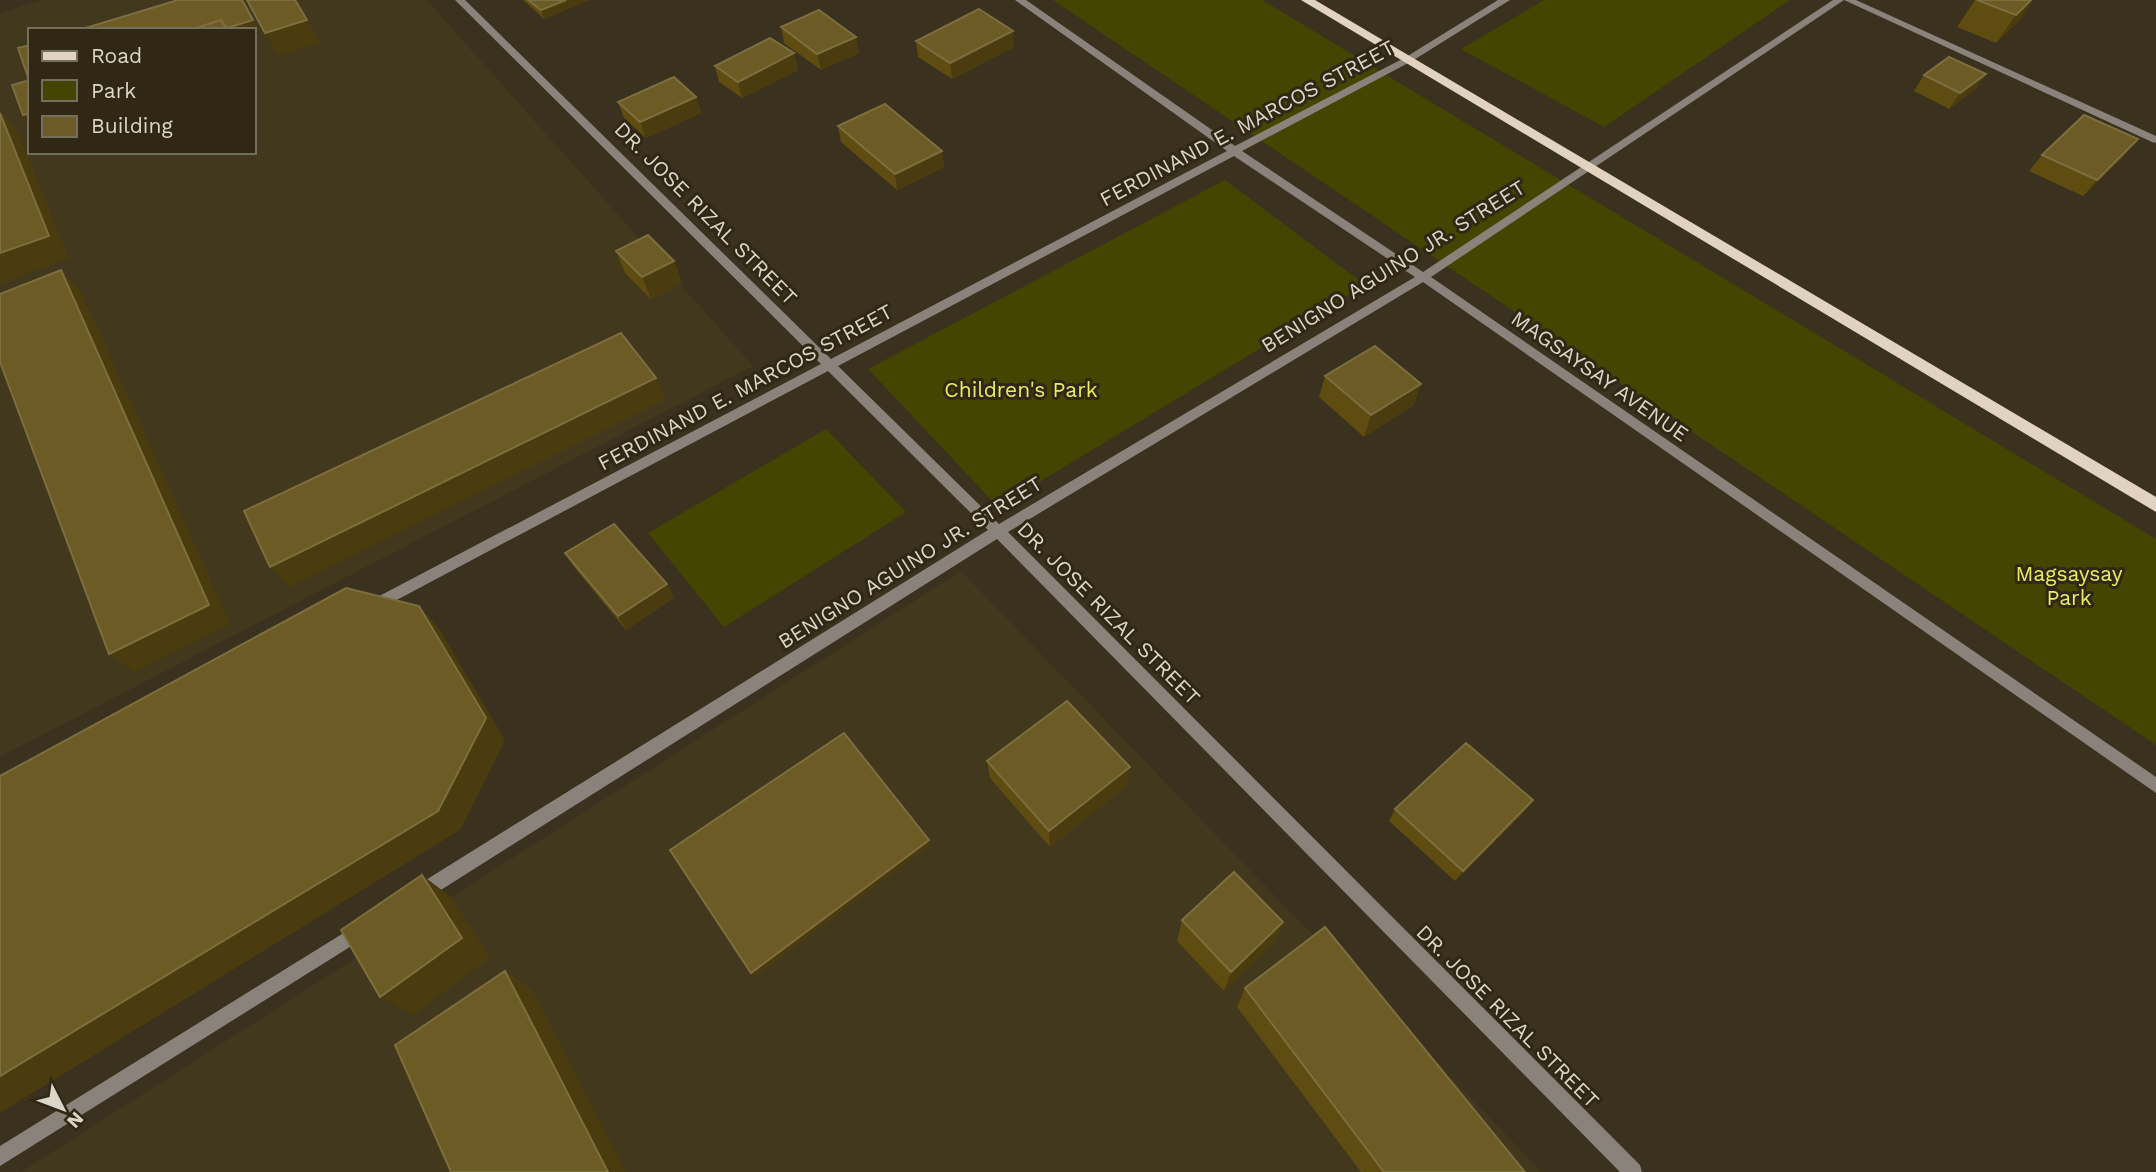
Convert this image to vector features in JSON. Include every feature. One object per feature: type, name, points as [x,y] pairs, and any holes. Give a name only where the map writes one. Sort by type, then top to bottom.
[{"type":"main road","points":[[1307,0],[2156,505]]},
{"type":"street","name":"DR. JOSE RIZAL STREET","points":[[460,0],[998,531],[1633,1172]]},
{"type":"street","name":"MAGSAYSAY AVENUE","points":[[1020,0],[2156,786]]},
{"type":"street","name":"FERDINAND E. MARCOS STREET","points":[[354,616],[1236,152],[1409,59],[1505,0]]},
{"type":"street","name":"BENIGNO AGUINO JR. STREET","points":[[411,899],[998,531],[1423,277],[1839,0]]},
{"type":"street","points":[[1848,0],[2156,140]]},
{"type":"street","points":[[0,1157],[376,921]]},
{"type":"shaded area","points":[[43,0],[427,0],[753,366],[0,757],[0,13]]},
{"type":"shaded area","points":[[961,571],[1542,1172],[21,1172]]},
{"type":"green space","name":"Magsaysay Park","points":[[1053,0],[1262,0],[2156,539],[2156,745]]},
{"type":"green space","points":[[1544,0],[1790,0],[1604,127],[1461,49]]},
{"type":"green space","name":"Children's Park","points":[[1225,180],[1365,285],[998,507],[868,369]]},
{"type":"green space","points":[[826,429],[906,512],[724,627],[648,533]]},
{"type":"building","points":[[178,0],[242,0],[253,20],[227,28],[221,20],[196,28],[86,28]]},
{"type":"building","points":[[247,0],[295,0],[307,20],[265,33]]},
{"type":"building","points":[[528,0],[566,0],[541,10]]},
{"type":"building","points":[[1977,0],[2031,0],[2016,15]]},
{"type":"building","points":[[979,9],[1013,31],[950,63],[916,41]]},
{"type":"building","points":[[819,10],[856,37],[817,54],[781,27]]},
{"type":"building","points":[[221,20],[226,28],[196,28]]},
{"type":"building","points":[[770,38],[794,53],[738,82],[715,66]]},
{"type":"building","points":[[28,46],[28,77],[18,48]]},
{"type":"building","points":[[1949,57],[1986,74],[1960,93],[1924,75]]},
{"type":"building","points":[[674,77],[696,97],[640,122],[618,102]]},
{"type":"building","points":[[28,81],[28,114],[23,115],[12,85]]},
{"type":"building","points":[[885,104],[942,151],[895,174],[838,126]]},
{"type":"building","points":[[0,113],[49,236],[0,253]]},
{"type":"building","points":[[2084,115],[2138,139],[2097,180],[2042,155]]},
{"type":"building","points":[[648,235],[674,261],[642,277],[616,251]]},
{"type":"building","points":[[61,270],[209,605],[109,654],[0,362],[0,294]]},
{"type":"building","points":[[621,333],[656,378],[270,567],[244,511]]},
{"type":"building","points":[[1375,346],[1421,384],[1371,415],[1325,376]]},
{"type":"building","points":[[614,524],[667,584],[618,616],[565,553]]},
{"type":"building","points":[[346,588],[419,606],[486,718],[438,811],[0,1076],[0,776]]},
{"type":"building","points":[[1067,701],[1130,767],[1049,831],[987,761]]},
{"type":"building","points":[[844,733],[929,840],[751,973],[670,850]]},
{"type":"building","points":[[1466,743],[1533,800],[1463,871],[1395,809]]},
{"type":"building","points":[[1234,872],[1283,922],[1231,972],[1182,920]]},
{"type":"building","points":[[422,875],[462,938],[380,997],[341,930]]},
{"type":"building","points":[[1325,927],[1525,1172],[1384,1172],[1245,988]]},
{"type":"building","points":[[505,971],[608,1172],[451,1172],[395,1045]]}]
